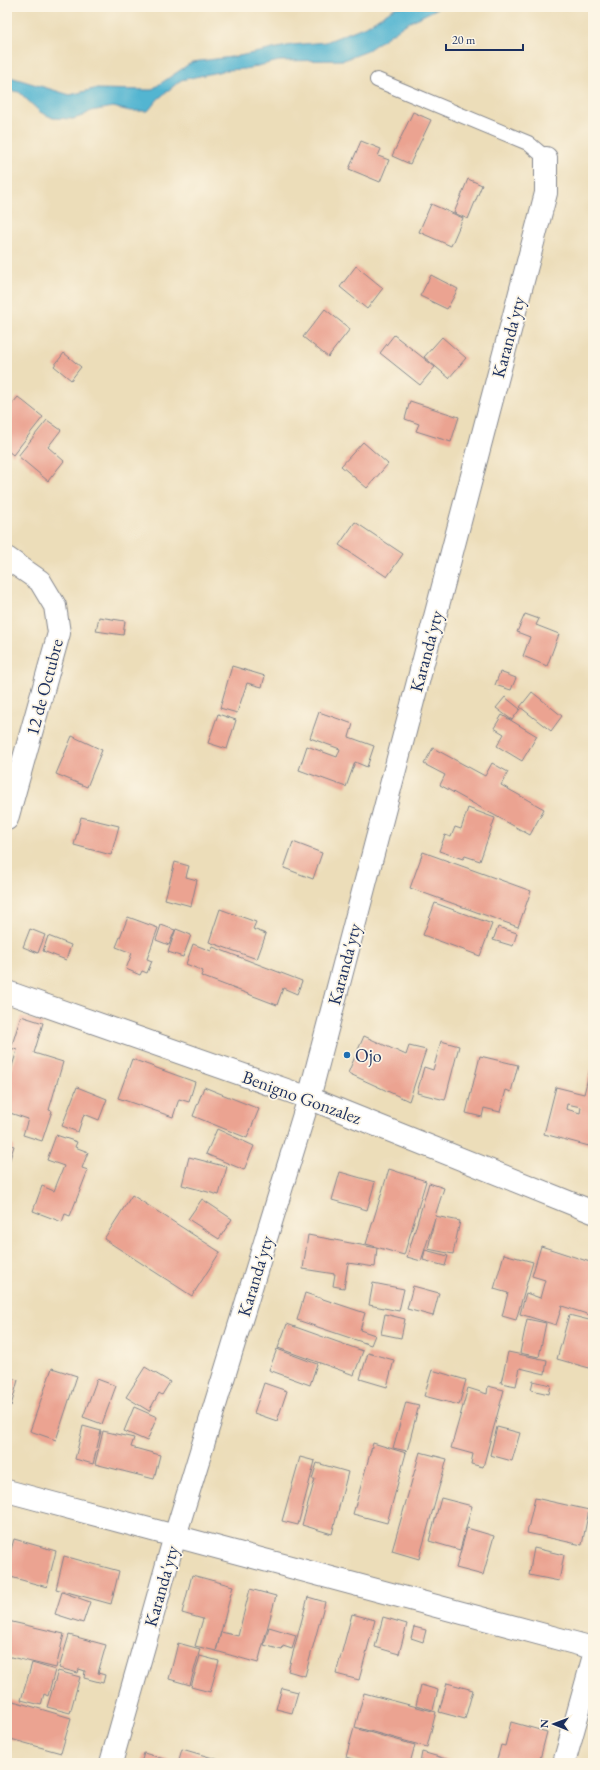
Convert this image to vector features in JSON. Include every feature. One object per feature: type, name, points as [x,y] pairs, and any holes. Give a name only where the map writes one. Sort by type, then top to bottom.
[{"type":"street","name":"Karanda'yty","points":[[111,1763],[175,1536],[309,1098],[546,193],[546,158]]},
{"type":"street","name":"12 de Octubre","points":[[7,558],[40,581],[55,606],[59,633],[7,819]]},
{"type":"street","name":"Benigno Gonzalez","points":[[7,992],[309,1098],[593,1212]]},
{"type":"street","points":[[7,1491],[593,1648]]},
{"type":"street","points":[[564,1763],[593,1659]]},
{"type":"lane","points":[[377,80],[528,143],[546,158]]},
{"type":"water","points":[[396,7],[440,7],[406,24],[365,52],[344,60],[279,61],[245,69],[227,70],[181,80],[158,99],[148,111],[130,111],[113,107],[91,111],[83,116],[73,119],[53,118],[40,112],[19,92],[7,90],[7,76],[70,95],[94,89],[151,90],[192,62],[239,56],[292,45],[326,42],[368,25]]},
{"type":"building","points":[[413,112],[431,120],[410,164],[392,156]]},
{"type":"building","points":[[361,141],[381,149],[378,156],[389,160],[380,182],[349,169]]},
{"type":"building","points":[[468,179],[482,185],[468,219],[454,213]]},
{"type":"building","points":[[431,204],[463,218],[451,246],[419,232]]},
{"type":"building","points":[[356,266],[383,288],[367,309],[340,287]]},
{"type":"building","points":[[431,275],[458,289],[447,309],[420,296]]},
{"type":"building","points":[[325,309],[350,329],[328,357],[303,337]]},
{"type":"building","points":[[394,335],[435,367],[420,385],[380,353]]},
{"type":"building","points":[[442,337],[466,358],[449,378],[424,357]]},
{"type":"building","points":[[64,353],[81,367],[71,380],[54,366]]},
{"type":"building","points":[[18,397],[43,417],[13,455],[7,450],[7,410]]},
{"type":"building","points":[[410,401],[459,417],[451,442],[416,431],[419,424],[405,419]]},
{"type":"building","points":[[47,420],[61,430],[48,447],[64,461],[48,481],[18,456]]},
{"type":"building","points":[[363,442],[388,464],[367,488],[341,466]]},
{"type":"building","points":[[355,522],[403,554],[387,577],[339,545]]},
{"type":"building","points":[[525,614],[539,619],[536,625],[559,634],[547,666],[523,656],[530,637],[517,632]]},
{"type":"building","points":[[99,617],[125,621],[123,635],[96,631]]},
{"type":"building","points":[[232,666],[265,676],[262,687],[247,683],[237,713],[220,708]]},
{"type":"building","points":[[500,672],[516,678],[511,690],[495,685]]},
{"type":"building","points":[[532,692],[562,716],[551,731],[520,707]]},
{"type":"building","points":[[505,697],[520,709],[512,720],[496,708]]},
{"type":"building","points":[[319,712],[353,724],[349,737],[374,746],[367,767],[355,762],[346,787],[299,770],[307,746],[337,757],[340,749],[310,738]]},
{"type":"building","points":[[218,714],[236,720],[227,749],[208,743]]},
{"type":"building","points":[[502,715],[537,736],[522,761],[497,746],[504,734],[494,728]]},
{"type":"building","points":[[72,736],[102,750],[87,787],[56,774]]},
{"type":"building","points":[[433,748],[485,776],[492,763],[508,772],[501,785],[544,809],[530,835],[440,785],[445,775],[424,764]]},
{"type":"building","points":[[468,808],[495,818],[480,861],[465,856],[463,859],[439,851],[445,835],[451,837],[455,827],[461,829]]},
{"type":"building","points":[[81,817],[119,826],[111,855],[74,845]]},
{"type":"building","points":[[293,842],[322,853],[313,879],[284,868]]},
{"type":"building","points":[[423,852],[531,891],[518,927],[410,888]]},
{"type":"building","points":[[175,862],[189,866],[186,877],[197,880],[191,906],[165,899]]},
{"type":"building","points":[[435,903],[492,924],[480,956],[423,935]]},
{"type":"building","points":[[220,909],[256,922],[253,929],[266,934],[257,959],[209,942]]},
{"type":"building","points":[[128,917],[158,928],[147,959],[152,961],[147,973],[142,971],[140,975],[126,969],[132,953],[116,947]]},
{"type":"building","points":[[161,925],[175,930],[169,945],[156,940]]},
{"type":"building","points":[[498,927],[517,933],[513,946],[493,940]]},
{"type":"building","points":[[30,929],[45,935],[38,953],[23,947]]},
{"type":"building","points":[[176,929],[191,935],[183,957],[168,952]]},
{"type":"building","points":[[48,936],[71,945],[66,960],[43,951]]},
{"type":"building","points":[[193,944],[211,951],[213,947],[302,981],[297,994],[283,988],[277,1005],[201,976],[203,971],[186,964]]},
{"type":"building","points":[[21,1016],[43,1023],[34,1053],[63,1062],[49,1110],[52,1111],[42,1141],[23,1135],[28,1119],[7,1112],[7,1083],[17,1050],[11,1048]]},
{"type":"building","points":[[364,1036],[406,1055],[409,1046],[426,1050],[409,1101],[348,1073]]},
{"type":"building","points":[[441,1041],[459,1046],[445,1100],[417,1093],[424,1067],[433,1070]]},
{"type":"building","points":[[480,1056],[518,1065],[511,1092],[506,1090],[500,1112],[484,1108],[482,1117],[466,1113]]},
{"type":"building","points":[[132,1059],[195,1082],[189,1102],[179,1099],[173,1117],[118,1098]]},
{"type":"building","points":[[590,1070],[593,1071],[593,1132],[589,1146],[544,1134],[556,1087],[584,1094]],"holes":[[[567,1104],[581,1107],[580,1113],[566,1109]]]},
{"type":"building","points":[[77,1087],[107,1099],[99,1120],[84,1114],[78,1132],[62,1126]]},
{"type":"building","points":[[204,1087],[259,1109],[247,1138],[193,1116]]},
{"type":"building","points":[[217,1129],[254,1146],[244,1170],[206,1154]]},
{"type":"building","points":[[56,1135],[77,1142],[75,1147],[88,1152],[82,1168],[88,1170],[70,1216],[65,1214],[62,1222],[33,1211],[42,1186],[54,1191],[64,1166],[47,1160]]},
{"type":"building","points":[[7,1143],[14,1146],[9,1162],[7,1161]]},
{"type":"building","points":[[189,1157],[227,1167],[219,1195],[182,1185]]},
{"type":"building","points":[[389,1169],[426,1181],[404,1255],[366,1244]]},
{"type":"building","points":[[340,1172],[375,1182],[367,1210],[332,1200]]},
{"type":"building","points":[[429,1183],[444,1188],[435,1216],[460,1221],[453,1254],[428,1249],[435,1218],[421,1261],[407,1257]]},
{"type":"building","points":[[132,1195],[220,1252],[192,1296],[104,1239]]},
{"type":"building","points":[[202,1199],[232,1219],[219,1239],[188,1219]]},
{"type":"building","points":[[308,1235],[377,1248],[375,1267],[348,1263],[344,1288],[333,1286],[335,1274],[303,1269]]},
{"type":"building","points":[[541,1246],[593,1263],[593,1316],[562,1306],[556,1325],[520,1314],[526,1293],[540,1298],[545,1280],[532,1276]]},
{"type":"building","points":[[425,1250],[448,1256],[445,1266],[423,1260]]},
{"type":"building","points":[[504,1254],[533,1262],[516,1320],[502,1316],[508,1293],[494,1289]]},
{"type":"building","points":[[373,1283],[404,1289],[399,1311],[369,1305]]},
{"type":"building","points":[[413,1286],[439,1293],[433,1316],[407,1309]]},
{"type":"building","points":[[305,1293],[365,1313],[360,1330],[375,1335],[371,1345],[297,1320]]},
{"type":"building","points":[[385,1314],[405,1319],[401,1338],[381,1334]]},
{"type":"building","points":[[569,1315],[593,1321],[593,1369],[557,1359]]},
{"type":"building","points":[[527,1319],[546,1323],[539,1357],[520,1353]]},
{"type":"building","points":[[287,1324],[363,1351],[354,1375],[278,1348]]},
{"type":"building","points":[[277,1349],[317,1364],[310,1385],[269,1370]]},
{"type":"building","points":[[508,1352],[547,1360],[545,1374],[520,1368],[516,1386],[501,1383]]},
{"type":"building","points":[[368,1353],[394,1360],[387,1387],[360,1379]]},
{"type":"building","points":[[145,1367],[170,1382],[162,1395],[159,1393],[149,1411],[126,1397]]},
{"type":"building","points":[[52,1368],[77,1376],[56,1440],[30,1431]]},
{"type":"building","points":[[432,1370],[466,1380],[459,1405],[424,1396]]},
{"type":"building","points":[[7,1377],[18,1380],[11,1406],[7,1405]]},
{"type":"building","points":[[97,1379],[116,1386],[102,1424],[83,1417]]},
{"type":"building","points":[[533,1381],[551,1385],[549,1394],[531,1390]]},
{"type":"building","points":[[264,1383],[287,1391],[277,1421],[254,1413]]},
{"type":"building","points":[[488,1386],[504,1390],[483,1467],[471,1464],[473,1454],[451,1448],[468,1388],[487,1394]]},
{"type":"building","points":[[406,1402],[419,1405],[407,1451],[393,1448]]},
{"type":"building","points":[[134,1407],[157,1417],[147,1441],[124,1431]]},
{"type":"building","points":[[83,1426],[101,1431],[93,1464],[75,1459]]},
{"type":"building","points":[[497,1427],[520,1433],[512,1461],[490,1455]]},
{"type":"building","points":[[103,1431],[134,1438],[131,1447],[160,1455],[154,1479],[95,1464]]},
{"type":"building","points":[[373,1443],[406,1453],[387,1523],[353,1514]]},
{"type":"building","points":[[420,1452],[447,1459],[419,1559],[392,1551]]},
{"type":"building","points":[[300,1457],[315,1461],[298,1525],[282,1521]]},
{"type":"building","points":[[317,1463],[348,1472],[332,1534],[302,1525],[315,1479],[312,1479]]},
{"type":"building","points":[[441,1498],[472,1506],[460,1550],[429,1541]]},
{"type":"building","points":[[535,1498],[589,1510],[582,1545],[527,1533]]},
{"type":"building","points":[[467,1528],[494,1536],[483,1575],[456,1568]]},
{"type":"building","points":[[14,1539],[56,1551],[47,1587],[7,1576],[7,1564]]},
{"type":"building","points":[[534,1548],[564,1555],[559,1581],[529,1575]]},
{"type":"building","points":[[64,1556],[119,1571],[111,1604],[56,1589]]},
{"type":"building","points":[[192,1575],[233,1586],[216,1651],[195,1646],[203,1619],[182,1613]]},
{"type":"building","points":[[250,1589],[276,1596],[258,1663],[216,1651],[221,1632],[238,1636]]},
{"type":"building","points":[[62,1592],[90,1602],[83,1623],[55,1614]]},
{"type":"building","points":[[308,1597],[325,1602],[305,1676],[288,1671]]},
{"type":"building","points":[[352,1614],[375,1620],[359,1680],[336,1674]]},
{"type":"building","points":[[383,1617],[407,1624],[399,1654],[375,1647]]},
{"type":"building","points":[[8,1621],[64,1634],[56,1668],[7,1656]]},
{"type":"building","points":[[269,1627],[296,1635],[292,1649],[283,1646],[282,1650],[264,1645]]},
{"type":"building","points":[[414,1627],[426,1630],[423,1642],[411,1638]]},
{"type":"building","points":[[69,1635],[106,1645],[98,1673],[105,1675],[103,1683],[84,1678],[85,1671],[79,1669],[78,1673],[59,1668]]},
{"type":"building","points":[[178,1643],[200,1649],[190,1685],[169,1679]]},
{"type":"building","points":[[200,1656],[219,1661],[210,1692],[191,1687]]},
{"type":"building","points":[[32,1663],[55,1670],[48,1696],[44,1694],[41,1705],[21,1700]]},
{"type":"building","points":[[58,1671],[80,1677],[70,1713],[47,1707]]},
{"type":"building","points":[[447,1683],[473,1690],[465,1719],[439,1712]]},
{"type":"building","points":[[421,1685],[438,1690],[433,1710],[416,1705]]},
{"type":"building","points":[[282,1688],[298,1692],[292,1713],[276,1709]]},
{"type":"building","points":[[364,1693],[436,1712],[427,1747],[355,1727]]},
{"type":"building","points":[[10,1700],[71,1718],[61,1753],[7,1738],[7,1712]]},
{"type":"building","points":[[511,1722],[547,1732],[539,1763],[496,1763],[501,1745],[505,1746]]},
{"type":"building","points":[[354,1728],[415,1745],[410,1763],[366,1763],[346,1757]]},
{"type":"building","points":[[182,1749],[230,1763],[178,1763]]},
{"type":"building","points":[[422,1752],[460,1763],[420,1763]]},
{"type":"building","points":[[144,1753],[174,1762],[174,1763],[141,1763]]},
{"type":"place","name":"Ojo","points":[[347,1055]]}]
